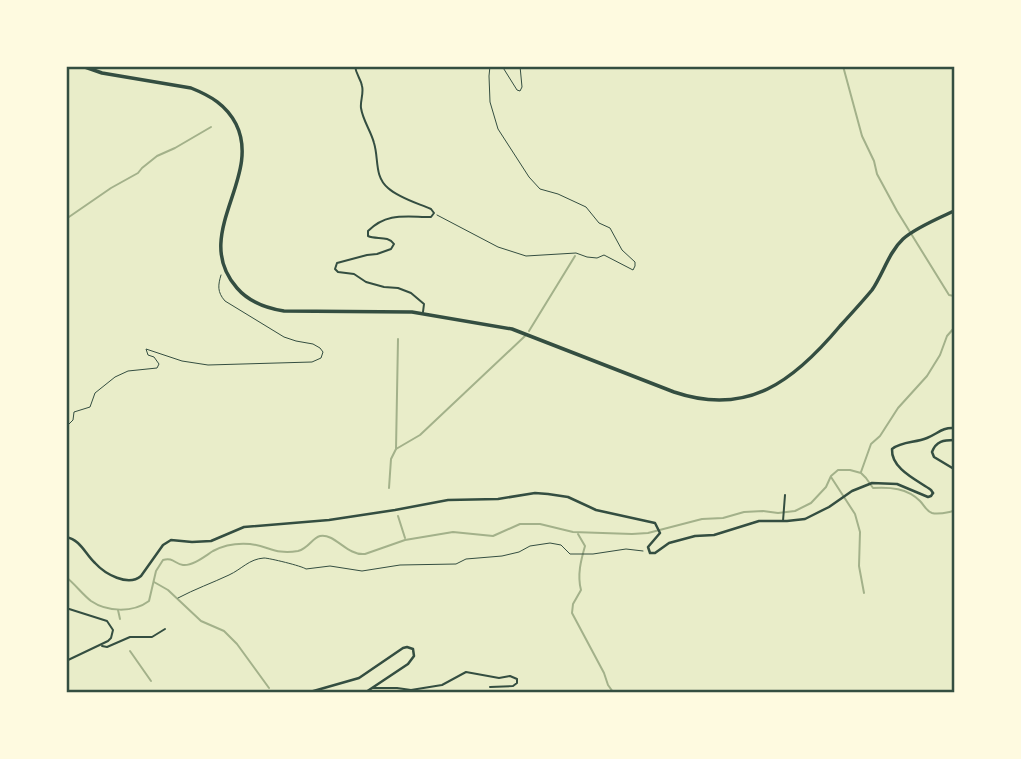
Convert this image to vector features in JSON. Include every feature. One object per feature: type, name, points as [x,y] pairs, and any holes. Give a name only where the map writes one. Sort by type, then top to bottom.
[{"type":"main road","points":[[82,66],[102,73],[191,88],[215,99],[233,118],[241,138],[243,158],[222,231],[220,248],[229,279],[248,299],[264,307],[284,311],[380,310],[423,313],[522,332],[688,397],[713,401],[741,398],[781,382],[805,364],[826,343],[872,289],[904,238],[954,211]]},
{"type":"street","points":[[355,66],[363,89],[360,101],[363,118],[375,145],[377,171],[388,188],[431,209],[433,214],[431,217],[390,216],[368,231],[368,236],[391,241],[394,244],[391,249],[337,262],[335,267],[338,272],[354,274],[366,282],[411,293],[424,304],[423,313]]},
{"type":"street","points":[[66,537],[78,541],[94,563],[102,569],[134,581],[141,576],[163,545],[171,540],[211,541],[244,527],[329,520],[447,500],[498,499],[535,493],[568,497],[596,510],[655,523],[660,533],[648,547],[649,551],[655,553],[670,544],[695,536],[714,534],[759,521],[801,520],[829,507],[852,491],[872,483],[897,484],[931,496],[931,490],[898,465],[892,455],[892,449],[899,444],[923,440],[948,427],[954,428]]},
{"type":"street","points":[[954,440],[939,442],[932,452],[934,457],[954,469]]},
{"type":"street","points":[[783,521],[785,495]]},
{"type":"street","points":[[66,608],[102,619],[110,624],[113,631],[108,641],[66,661]]},
{"type":"street","points":[[101,645],[107,647],[130,637],[152,637],[165,629]]},
{"type":"street","points":[[310,692],[359,678],[402,648],[413,649],[415,653],[411,661],[366,692]]},
{"type":"street","points":[[372,688],[411,690],[442,685],[466,672],[517,679],[513,685],[490,687]]},
{"type":"path","points":[[433,214],[498,247],[526,256],[576,253],[587,257],[604,256],[633,270],[635,266],[635,262],[622,250],[610,228],[599,223],[586,207],[540,189],[529,177],[498,130],[491,102],[490,66]]},
{"type":"path","points":[[502,66],[520,91],[520,66]]},
{"type":"path","points":[[66,427],[73,421],[75,412],[90,407],[95,393],[115,377],[128,371],[157,368],[159,363],[148,355],[146,349],[182,361],[208,365],[312,362],[320,358],[323,352],[320,348],[284,337],[225,301],[218,288],[221,274]]},
{"type":"path","points":[[178,598],[232,574],[249,562],[266,558],[300,565],[306,569],[330,566],[362,571],[400,565],[456,564],[466,559],[502,556],[530,546],[550,543],[561,545],[570,554],[579,555],[626,549],[649,551]]},
{"type":"waterway","points":[[843,66],[862,136],[877,174],[949,295],[954,296]]},
{"type":"waterway","points":[[66,219],[138,173],[157,156],[211,127]]},
{"type":"waterway","points":[[529,331],[575,256]]},
{"type":"waterway","points":[[861,472],[871,444],[927,376],[940,355],[947,336],[954,328]]},
{"type":"waterway","points":[[396,449],[420,435],[525,336]]},
{"type":"waterway","points":[[389,488],[391,459],[396,449],[398,339]]},
{"type":"waterway","points":[[66,577],[97,605],[128,609],[149,601],[156,571],[163,560],[169,559],[187,565],[217,549],[231,545],[250,544],[290,552],[302,550],[317,537],[326,536],[352,552],[365,554],[405,540],[453,532],[493,536],[520,524],[540,524],[573,532],[648,533],[702,519],[723,518],[744,512],[795,511],[811,503],[838,470],[861,473],[873,488],[892,488],[910,493],[932,513],[954,511]]},
{"type":"waterway","points":[[831,477],[855,514],[860,532],[859,566],[864,593]]},
{"type":"waterway","points":[[398,516],[405,538]]},
{"type":"waterway","points":[[578,534],[585,546],[579,573],[581,590],[573,604],[572,613],[613,692]]},
{"type":"waterway","points":[[154,582],[168,590],[201,621],[224,631],[237,644],[269,688]]},
{"type":"waterway","points":[[118,610],[120,619]]},
{"type":"waterway","points":[[130,651],[151,681]]}]
